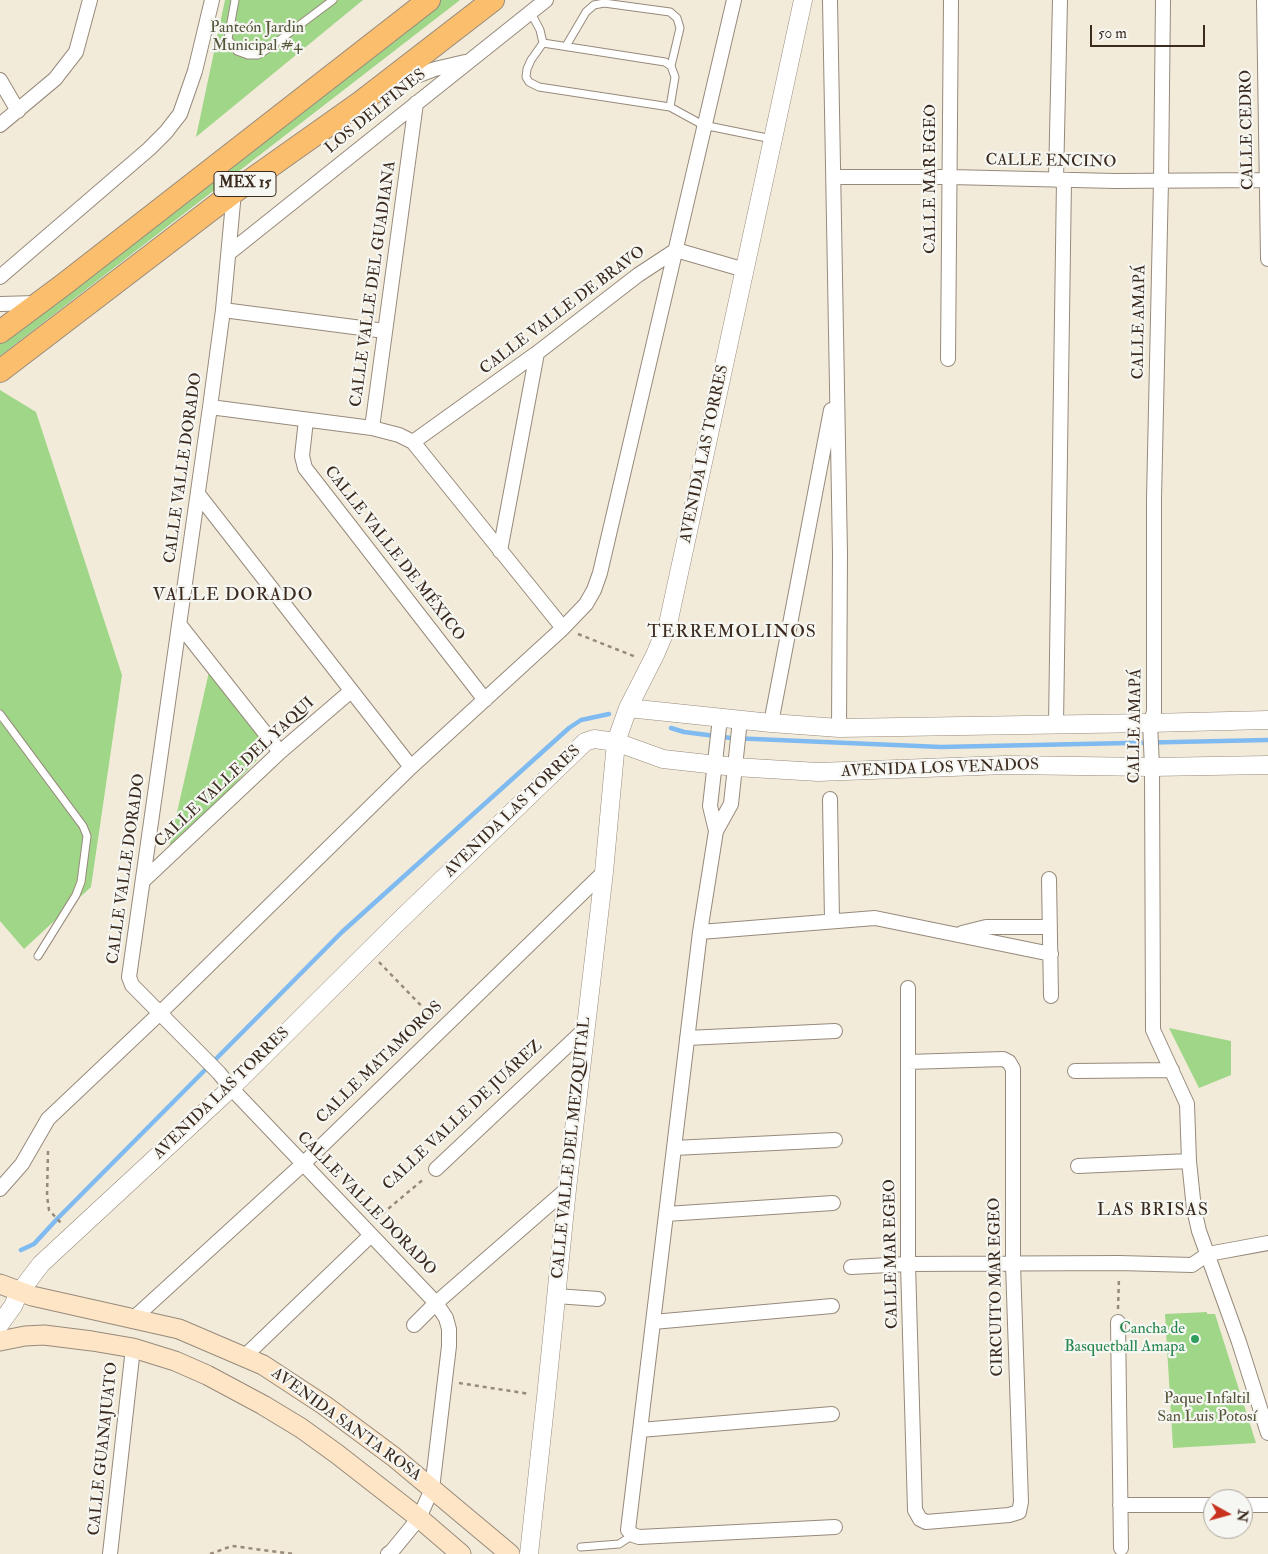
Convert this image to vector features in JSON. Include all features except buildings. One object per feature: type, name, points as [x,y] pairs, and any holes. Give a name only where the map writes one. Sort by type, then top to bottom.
[{"type":"highway","name":"MEX 15","points":[[0,332],[429,0]]},
{"type":"highway","name":"MEX 15","points":[[0,371],[234,192],[361,102],[493,0]]},
{"type":"main road","name":"AVENIDA SANTA ROSA","points":[[0,1284],[19,1293],[179,1329],[263,1364],[324,1405],[394,1457],[510,1554]]},
{"type":"main road","name":"AVENIDA SANTA ROSA","points":[[0,1342],[25,1336],[44,1336],[133,1348],[175,1361],[208,1375],[264,1405],[337,1454],[419,1518],[461,1554]]},
{"type":"street","points":[[0,125],[55,79],[76,52],[90,0]]},
{"type":"street","points":[[0,277],[149,149],[180,114],[195,71],[212,0]]},
{"type":"street","name":"LOS DELFINES","points":[[230,253],[546,0]]},
{"type":"street","points":[[0,1189],[22,1164],[48,1119],[160,1013],[411,767],[563,628],[586,604],[600,574],[734,0]]},
{"type":"street","name":"AVENIDA LAS TORRES","points":[[19,1293],[41,1264],[231,1088],[368,952],[586,742],[594,739],[616,742],[628,708],[668,624],[803,0]]},
{"type":"street","points":[[830,0],[838,380],[840,553],[839,728]]},
{"type":"street","name":"CALLE MAR EGEO","points":[[948,359],[951,0]]},
{"type":"street","points":[[1056,725],[1060,0]]},
{"type":"street","name":"CALLE AMAPÁ","points":[[1163,0],[1154,499],[1154,712],[1151,730],[1153,1030],[1189,1108],[1189,1161],[1199,1231],[1268,1433]]},
{"type":"street","name":"CALLE CEDRO","points":[[1264,0],[1268,259]]},
{"type":"street","points":[[361,102],[411,78],[469,60]]},
{"type":"street","points":[[0,80],[18,111]]},
{"type":"street","name":"CALLE VALLE DEL GUADIANA","points":[[416,103],[372,428],[399,435],[413,442],[563,628]]},
{"type":"street","name":"CALLE ENCINO","points":[[834,177],[1161,181],[1266,180]]},
{"type":"street","name":"CALLE VALLE DORADO","points":[[234,192],[230,253],[223,310],[129,977],[132,985],[304,1163],[436,1303],[446,1318],[449,1329],[449,1346],[432,1489],[419,1518],[388,1554]]},
{"type":"street","points":[[676,250],[745,270]]},
{"type":"street","name":"CALLE VALLE DE BRAVO","points":[[413,442],[537,353],[638,275],[676,250]]},
{"type":"street","points":[[0,304],[39,303]]},
{"type":"street","points":[[223,310],[385,331]]},
{"type":"street","points":[[500,551],[537,353]]},
{"type":"street","points":[[771,723],[802,554],[838,380]]},
{"type":"street","points":[[210,407],[372,428]]},
{"type":"street","name":"CALLE VALLE DE MÉXICO","points":[[306,420],[302,456],[305,468],[484,700]]},
{"type":"street","points":[[198,494],[411,767]]},
{"type":"street","points":[[179,624],[280,752]]},
{"type":"street","name":"CALLE VALLE DEL YAQUI","points":[[143,881],[280,752],[351,691]]},
{"type":"street","points":[[628,708],[739,727],[771,723],[839,728],[1056,725],[1151,730],[1268,720]]},
{"type":"street","points":[[716,831],[710,806],[719,724]]},
{"type":"street","points":[[739,727],[731,804],[716,831],[700,932],[628,1530],[633,1535],[639,1537],[835,1527]]},
{"type":"street","name":"AVENIDA LOS VENADOS","points":[[616,742],[663,760],[716,757],[827,772],[1152,760],[1268,765]]},
{"type":"street","name":"CALLE VALLE DEL MEZQUITAL","points":[[529,1554],[567,1189],[604,872],[616,742]]},
{"type":"street","points":[[830,799],[832,921]]},
{"type":"street","name":"CALLE MATAMOROS","points":[[134,1318],[304,1163],[442,1027],[604,872]]},
{"type":"street","points":[[1049,879],[1051,996]]},
{"type":"street","points":[[700,932],[881,918],[1051,954]]},
{"type":"street","points":[[958,934],[986,927],[1050,927]]},
{"type":"street","name":"CALLE MAR EGEO","points":[[908,988],[908,1264],[915,1510],[920,1519]]},
{"type":"street","name":"CALLE VALLE DE JUÁREZ","points":[[436,1169],[585,1029]]},
{"type":"street","points":[[687,1038],[835,1031]]},
{"type":"street","name":"CIRCUITO MAR EGEO","points":[[908,1062],[1002,1059],[1009,1062],[1014,1069],[1013,1264],[1021,1502],[1019,1512],[1009,1515],[926,1522],[920,1519]]},
{"type":"street","points":[[1075,1071],[1172,1070]]},
{"type":"street","points":[[674,1148],[835,1140]]},
{"type":"street","points":[[1078,1166],[1189,1161]]},
{"type":"street","points":[[414,1325],[436,1303],[567,1189]]},
{"type":"street","points":[[666,1214],[833,1203]]},
{"type":"street","points":[[245,1356],[368,1232]]},
{"type":"street","points":[[851,1266],[1119,1263],[1192,1265],[1208,1254],[1268,1243]]},
{"type":"street","points":[[0,1324],[14,1306],[19,1293]]},
{"type":"street","points":[[556,1296],[598,1299]]},
{"type":"street","points":[[653,1322],[832,1306]]},
{"type":"street","points":[[1118,1322],[1122,1548]]},
{"type":"street","name":"CALLE GUANAJUATO","points":[[110,1554],[133,1348]]},
{"type":"street","points":[[640,1430],[832,1414]]},
{"type":"street","points":[[1120,1505],[1203,1505]]},
{"type":"street","points":[[1253,1505],[1268,1505]]},
{"type":"lane","points":[[235,0],[228,39],[237,50],[248,54],[258,54],[269,48],[333,0]]},
{"type":"lane","points":[[566,46],[586,12],[594,5],[604,3],[670,12],[676,18],[680,28],[671,66],[675,77],[670,107]]},
{"type":"lane","points":[[530,11],[540,30],[543,43],[531,60],[527,70],[526,77],[530,82],[540,87],[648,102],[670,107],[704,125],[773,139]]},
{"type":"lane","points":[[543,43],[665,62],[671,66]]},
{"type":"lane","points":[[0,714],[84,826],[87,836],[81,882],[76,895],[38,956]]},
{"type":"lane","points":[[581,1547],[619,1544],[633,1535]]},
{"type":"path","points":[[563,628],[651,663]]},
{"type":"path","points":[[368,952],[442,1027]]},
{"type":"path","points":[[48,1148],[47,1196],[49,1210],[72,1235]]},
{"type":"path","name":"CALLE VALLE DE JUÁREZ","points":[[368,1232],[436,1169]]},
{"type":"path","points":[[1118,1322],[1119,1263]]},
{"type":"path","points":[[445,1381],[546,1397]]},
{"type":"path","points":[[210,1554],[232,1546],[294,1554]]},
{"type":"green space","name":"Panteón Jardin Municipal #4","points":[[225,0],[363,0],[196,137]]},
{"type":"green space","points":[[438,0],[460,0],[0,356],[0,337]]},
{"type":"green space","points":[[0,390],[36,412],[122,675],[91,887],[24,949],[0,921]]},
{"type":"green space","points":[[209,672],[274,742],[167,856]]},
{"type":"green space","points":[[1169,1028],[1231,1041],[1231,1075],[1199,1088]]},
{"type":"green space","name":"Paque Infaltil San Luis Potosí","points":[[1207,1312],[1207,1314],[1215,1314],[1256,1443],[1173,1448],[1165,1314]]},
{"type":"waterway","points":[[21,1250],[34,1244],[342,932],[569,728],[581,720],[609,714]]},
{"type":"waterway","points":[[671,728],[684,732],[731,738],[941,747],[1268,740]]},
{"type":"place","name":"Cancha de Basquetball Amapa","points":[[1195,1339]]},
{"type":"district","name":"VALLE DORADO","points":[[233,596]]},
{"type":"district","name":"TERREMOLINOS","points":[[732,633]]},
{"type":"district","name":"LAS BRISAS","points":[[1153,1211]]}]
